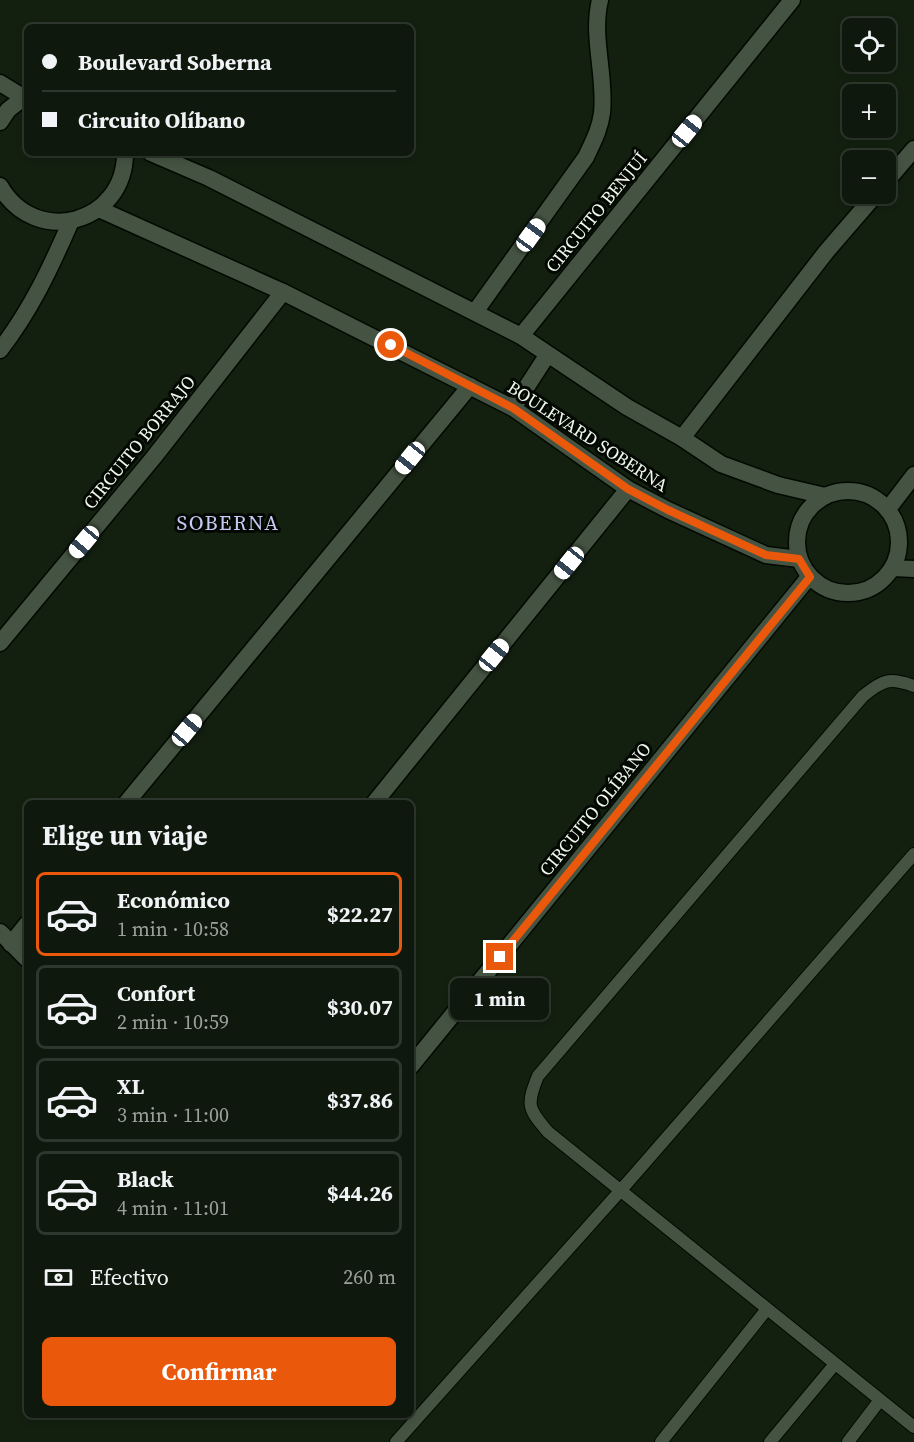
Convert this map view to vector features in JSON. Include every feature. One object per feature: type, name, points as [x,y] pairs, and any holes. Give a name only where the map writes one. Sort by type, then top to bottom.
[{"type":"street","name":"CIRCUITO BENJUÍ","points":[[476,312],[586,157],[598,131],[602,111],[597,26],[600,0]]},
{"type":"street","name":"CIRCUITO BENJUÍ","points":[[521,336],[792,0]]},
{"type":"street","points":[[0,83],[24,95]]},
{"type":"street","points":[[0,122],[8,110],[24,97]]},
{"type":"street","points":[[896,170],[914,149]]},
{"type":"street","points":[[0,186],[7,198],[25,214],[48,222],[71,221],[99,208],[116,190],[125,167],[125,156]]},
{"type":"street","points":[[158,156],[209,178],[521,336],[627,407],[682,438],[721,464],[778,485],[825,496]]},
{"type":"street","points":[[682,438],[826,252],[867,204]]},
{"type":"street","name":"BOULEVARD SOBERNA","points":[[99,208],[283,292],[513,408],[628,489],[713,532],[766,555],[799,559]]},
{"type":"street","points":[[0,350],[19,325],[45,281],[71,221]]},
{"type":"street","name":"CIRCUITO BORRAJO","points":[[0,643],[154,457],[283,292]]},
{"type":"street","points":[[513,408],[548,354]]},
{"type":"street","points":[[129,800],[470,386]]},
{"type":"street","points":[[888,509],[914,475]]},
{"type":"street","points":[[377,800],[628,489]]},
{"type":"street","points":[[842,490],[859,491],[875,497],[888,509],[896,522],[900,537],[899,553],[893,568],[883,581],[869,590],[853,594],[837,593],[822,587],[810,577],[799,559],[797,540],[801,522],[811,507],[825,496],[842,490]]},
{"type":"street","points":[[893,568],[914,569]]},
{"type":"street","name":"CIRCUITO OLÍBANO","points":[[414,1061],[810,577]]},
{"type":"street","points":[[24,926],[6,938],[24,956]]},
{"type":"lane","points":[[914,686],[895,680],[880,683],[863,696],[538,1076],[529,1097],[531,1113],[548,1132],[914,1427]]},
{"type":"lane","points":[[396,1442],[621,1190],[914,854]]},
{"type":"lane","points":[[661,1442],[767,1310]]},
{"type":"lane","points":[[770,1442],[835,1364]]},
{"type":"lane","points":[[848,1442],[880,1400]]},
{"type":"district","name":"SOBERNA","points":[[228,522]]},
{"type":"route","points":[[391,345],[513,408],[628,489],[713,532],[766,555],[799,559],[810,577],[500,957]]}]
